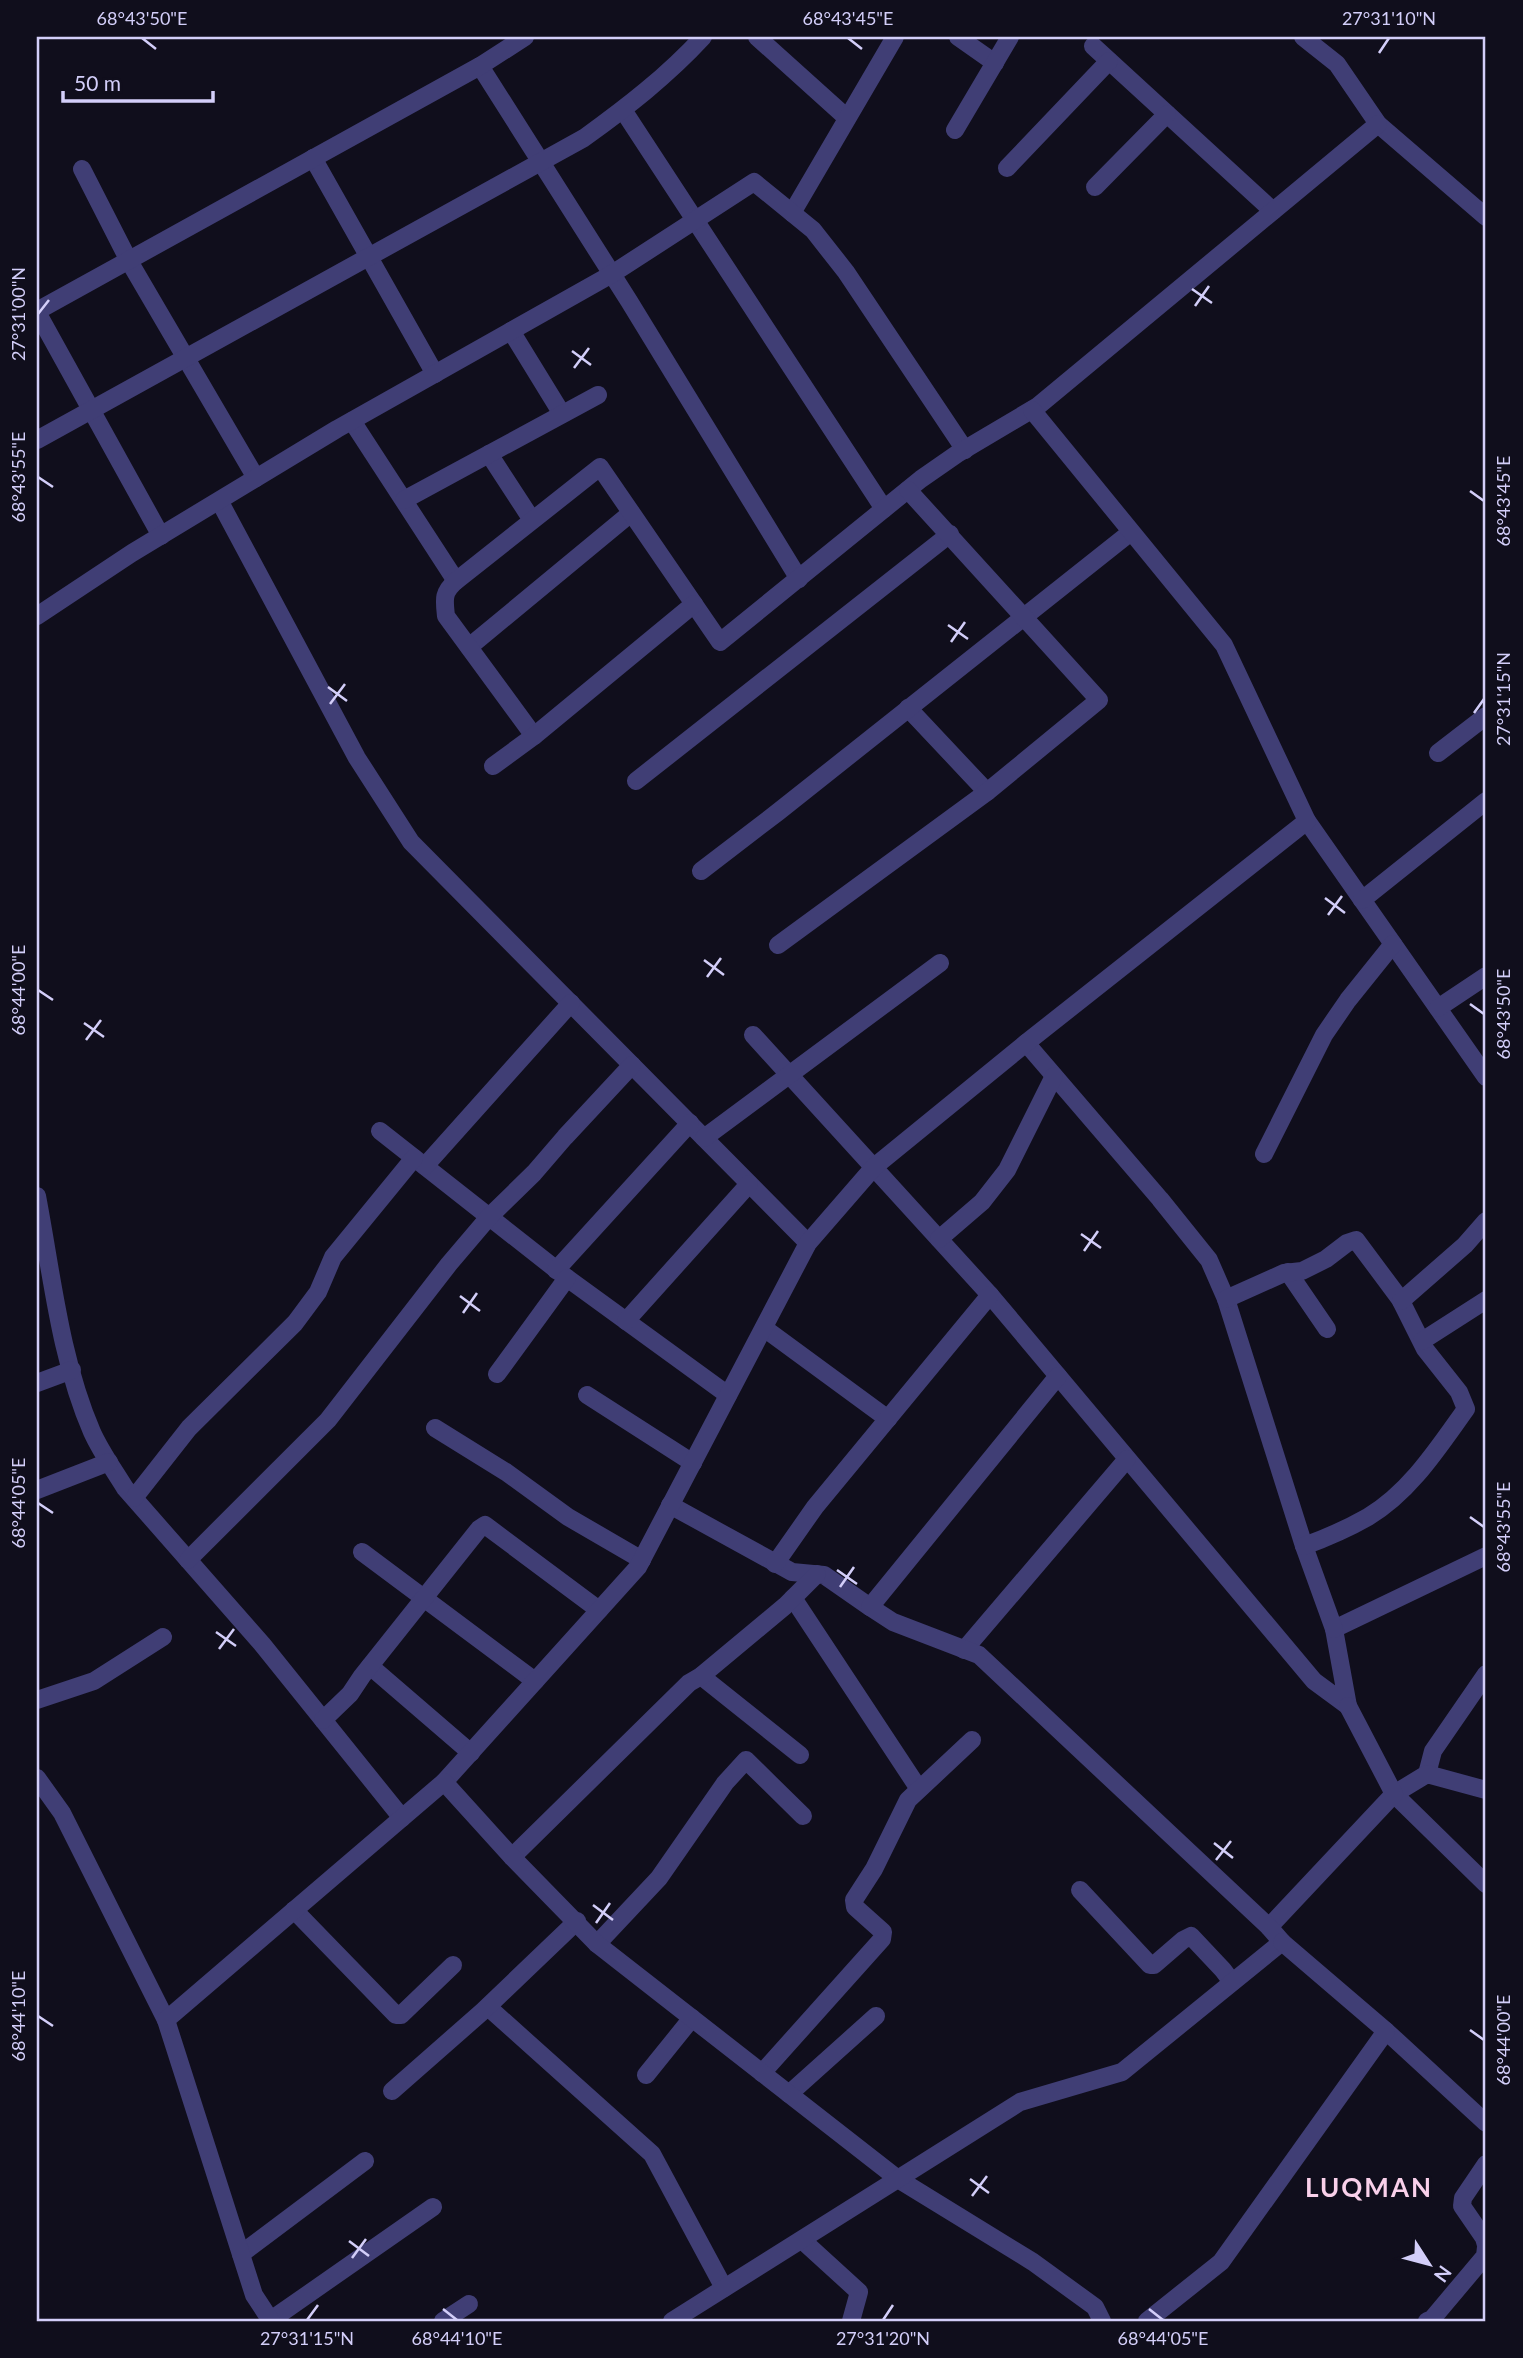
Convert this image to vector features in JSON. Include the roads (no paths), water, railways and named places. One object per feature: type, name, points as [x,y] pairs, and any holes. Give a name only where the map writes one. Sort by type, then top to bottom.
[{"type":"street","points":[[161,536],[37,312],[481,66],[525,37]]},
{"type":"street","points":[[37,440],[584,138],[623,110],[681,61],[703,37]]},
{"type":"street","points":[[792,213],[895,37]]},
{"type":"street","points":[[958,37],[995,63]]},
{"type":"street","points":[[955,130],[1010,37]]},
{"type":"street","points":[[1303,37],[1337,64],[1378,124],[1486,217]]},
{"type":"street","points":[[759,38],[847,118]]},
{"type":"street","points":[[1093,46],[1273,211]]},
{"type":"street","points":[[1007,168],[1109,61]]},
{"type":"street","points":[[481,66],[799,579]]},
{"type":"street","points":[[623,110],[884,509]]},
{"type":"street","points":[[1095,187],[1167,114]]},
{"type":"street","points":[[534,736],[446,616],[443,597],[456,581],[600,467],[720,642],[908,489],[965,450],[1032,410],[1378,124]]},
{"type":"street","points":[[313,158],[435,374]]},
{"type":"street","points":[[82,169],[129,261],[256,478]]},
{"type":"street","points":[[37,616],[256,478],[612,274],[754,182],[813,230],[846,272],[965,450]]},
{"type":"street","points":[[511,331],[562,414]]},
{"type":"street","points":[[404,500],[598,395]]},
{"type":"street","points":[[1032,410],[1224,645],[1307,821],[1486,1077]]},
{"type":"street","points":[[352,421],[456,581]]},
{"type":"street","points":[[489,454],[532,520]]},
{"type":"street","points":[[778,945],[987,792],[1099,700],[908,489]]},
{"type":"street","points":[[221,504],[357,758],[411,842],[808,1243]]},
{"type":"street","points":[[469,647],[631,513]]},
{"type":"street","points":[[701,871],[1131,532]]},
{"type":"street","points":[[636,781],[950,534]]},
{"type":"street","points":[[493,766],[534,736],[694,604]]},
{"type":"street","points":[[908,708],[987,792]]},
{"type":"street","points":[[1438,753],[1486,716]]},
{"type":"street","points":[[1362,900],[1486,801]]},
{"type":"street","points":[[166,2020],[444,1782],[638,1567],[808,1243],[874,1167],[1307,821]]},
{"type":"street","points":[[1264,1154],[1324,1035],[1393,944]]},
{"type":"street","points":[[704,1138],[940,963]]},
{"type":"street","points":[[1438,1008],[1486,976]]},
{"type":"street","points":[[134,1498],[189,1428],[295,1323],[318,1292],[333,1256],[571,1003]]},
{"type":"street","points":[[753,1035],[990,1295],[1314,1682],[1348,1706]]},
{"type":"street","points":[[1026,1043],[1209,1260],[1226,1298],[1304,1546],[1334,1629],[1348,1706],[1394,1794],[1486,1884]]},
{"type":"street","points":[[188,1560],[328,1420],[449,1264],[489,1217],[534,1173],[632,1065]]},
{"type":"street","points":[[939,1239],[982,1202],[1007,1170],[1054,1076]]},
{"type":"street","points":[[497,1374],[561,1274],[690,1123]]},
{"type":"street","points":[[380,1132],[561,1274],[728,1395]]},
{"type":"street","points":[[626,1321],[749,1184]]},
{"type":"street","points":[[37,1196],[42,1254],[66,1354],[92,1432],[109,1462],[134,1498],[262,1644],[402,1818]]},
{"type":"street","points":[[1401,1301],[1465,1245],[1486,1221]]},
{"type":"street","points":[[1226,1298],[1288,1272],[1302,1271],[1356,1240],[1401,1301],[1436,1364],[1459,1392],[1466,1409],[1432,1457],[1390,1500],[1370,1516],[1304,1546]]},
{"type":"street","points":[[1288,1272],[1327,1329]]},
{"type":"street","points":[[775,1564],[815,1507],[990,1295]]},
{"type":"street","points":[[1422,1341],[1486,1300]]},
{"type":"street","points":[[764,1328],[888,1419]]},
{"type":"street","points":[[37,1382],[72,1370]]},
{"type":"street","points":[[870,1607],[1058,1376]]},
{"type":"street","points":[[587,1395],[693,1463]]},
{"type":"street","points":[[435,1428],[506,1472],[568,1517],[642,1560]]},
{"type":"street","points":[[964,1650],[1127,1459]]},
{"type":"street","points":[[37,1490],[109,1462]]},
{"type":"street","points":[[670,1505],[792,1572],[824,1575],[893,1622],[979,1655],[1282,1942],[1386,2031],[1486,2123]]},
{"type":"street","points":[[323,1720],[350,1695],[370,1666],[479,1529],[485,1525],[599,1610]]},
{"type":"street","points":[[362,1552],[535,1681]]},
{"type":"street","points":[[1334,1629],[1486,1556]]},
{"type":"street","points":[[512,1857],[689,1683],[701,1676],[793,1598],[817,1574]]},
{"type":"street","points":[[793,1598],[919,1789]]},
{"type":"street","points":[[37,1700],[94,1681],[163,1637]]},
{"type":"street","points":[[370,1666],[471,1753]]},
{"type":"street","points":[[1269,1927],[1394,1794],[1427,1774],[1433,1751],[1486,1674]]},
{"type":"street","points":[[701,1676],[800,1755]]},
{"type":"street","points":[[762,2073],[882,1939],[883,1932],[855,1907],[854,1900],[874,1869],[902,1810],[919,1789],[972,1740]]},
{"type":"street","points":[[597,1944],[659,1878],[725,1783],[746,1760],[803,1816]]},
{"type":"street","points":[[1427,1774],[1486,1790]]},
{"type":"street","points":[[37,1778],[62,1813],[166,2020],[254,2295],[271,2321],[433,2207]]},
{"type":"street","points":[[444,1782],[597,1944],[898,2179],[1033,2262],[1095,2307],[1102,2321]]},
{"type":"street","points":[[1080,1890],[1150,1965],[1154,1965],[1191,1936],[1232,1983]]},
{"type":"street","points":[[294,1910],[396,2015],[401,2015],[453,1965]]},
{"type":"street","points":[[392,2091],[488,2007],[577,1922]]},
{"type":"street","points":[[672,2321],[1020,2102],[1122,2072],[1282,1942]]},
{"type":"street","points":[[488,2007],[652,2154],[724,2288]]},
{"type":"street","points":[[789,2094],[876,2016]]},
{"type":"street","points":[[646,2075],[692,2018]]},
{"type":"street","points":[[1147,2321],[1221,2262],[1386,2031]]},
{"type":"street","points":[[241,2254],[365,2161]]},
{"type":"street","points":[[1427,2321],[1432,2319],[1485,2256],[1484,2238],[1462,2206],[1463,2198],[1486,2164]]},
{"type":"street","points":[[802,2240],[859,2292],[851,2321]]},
{"type":"street","points":[[443,2321],[469,2304]]},
{"type":"district","name":"LUQMAN","points":[[1369,2187]]}]
